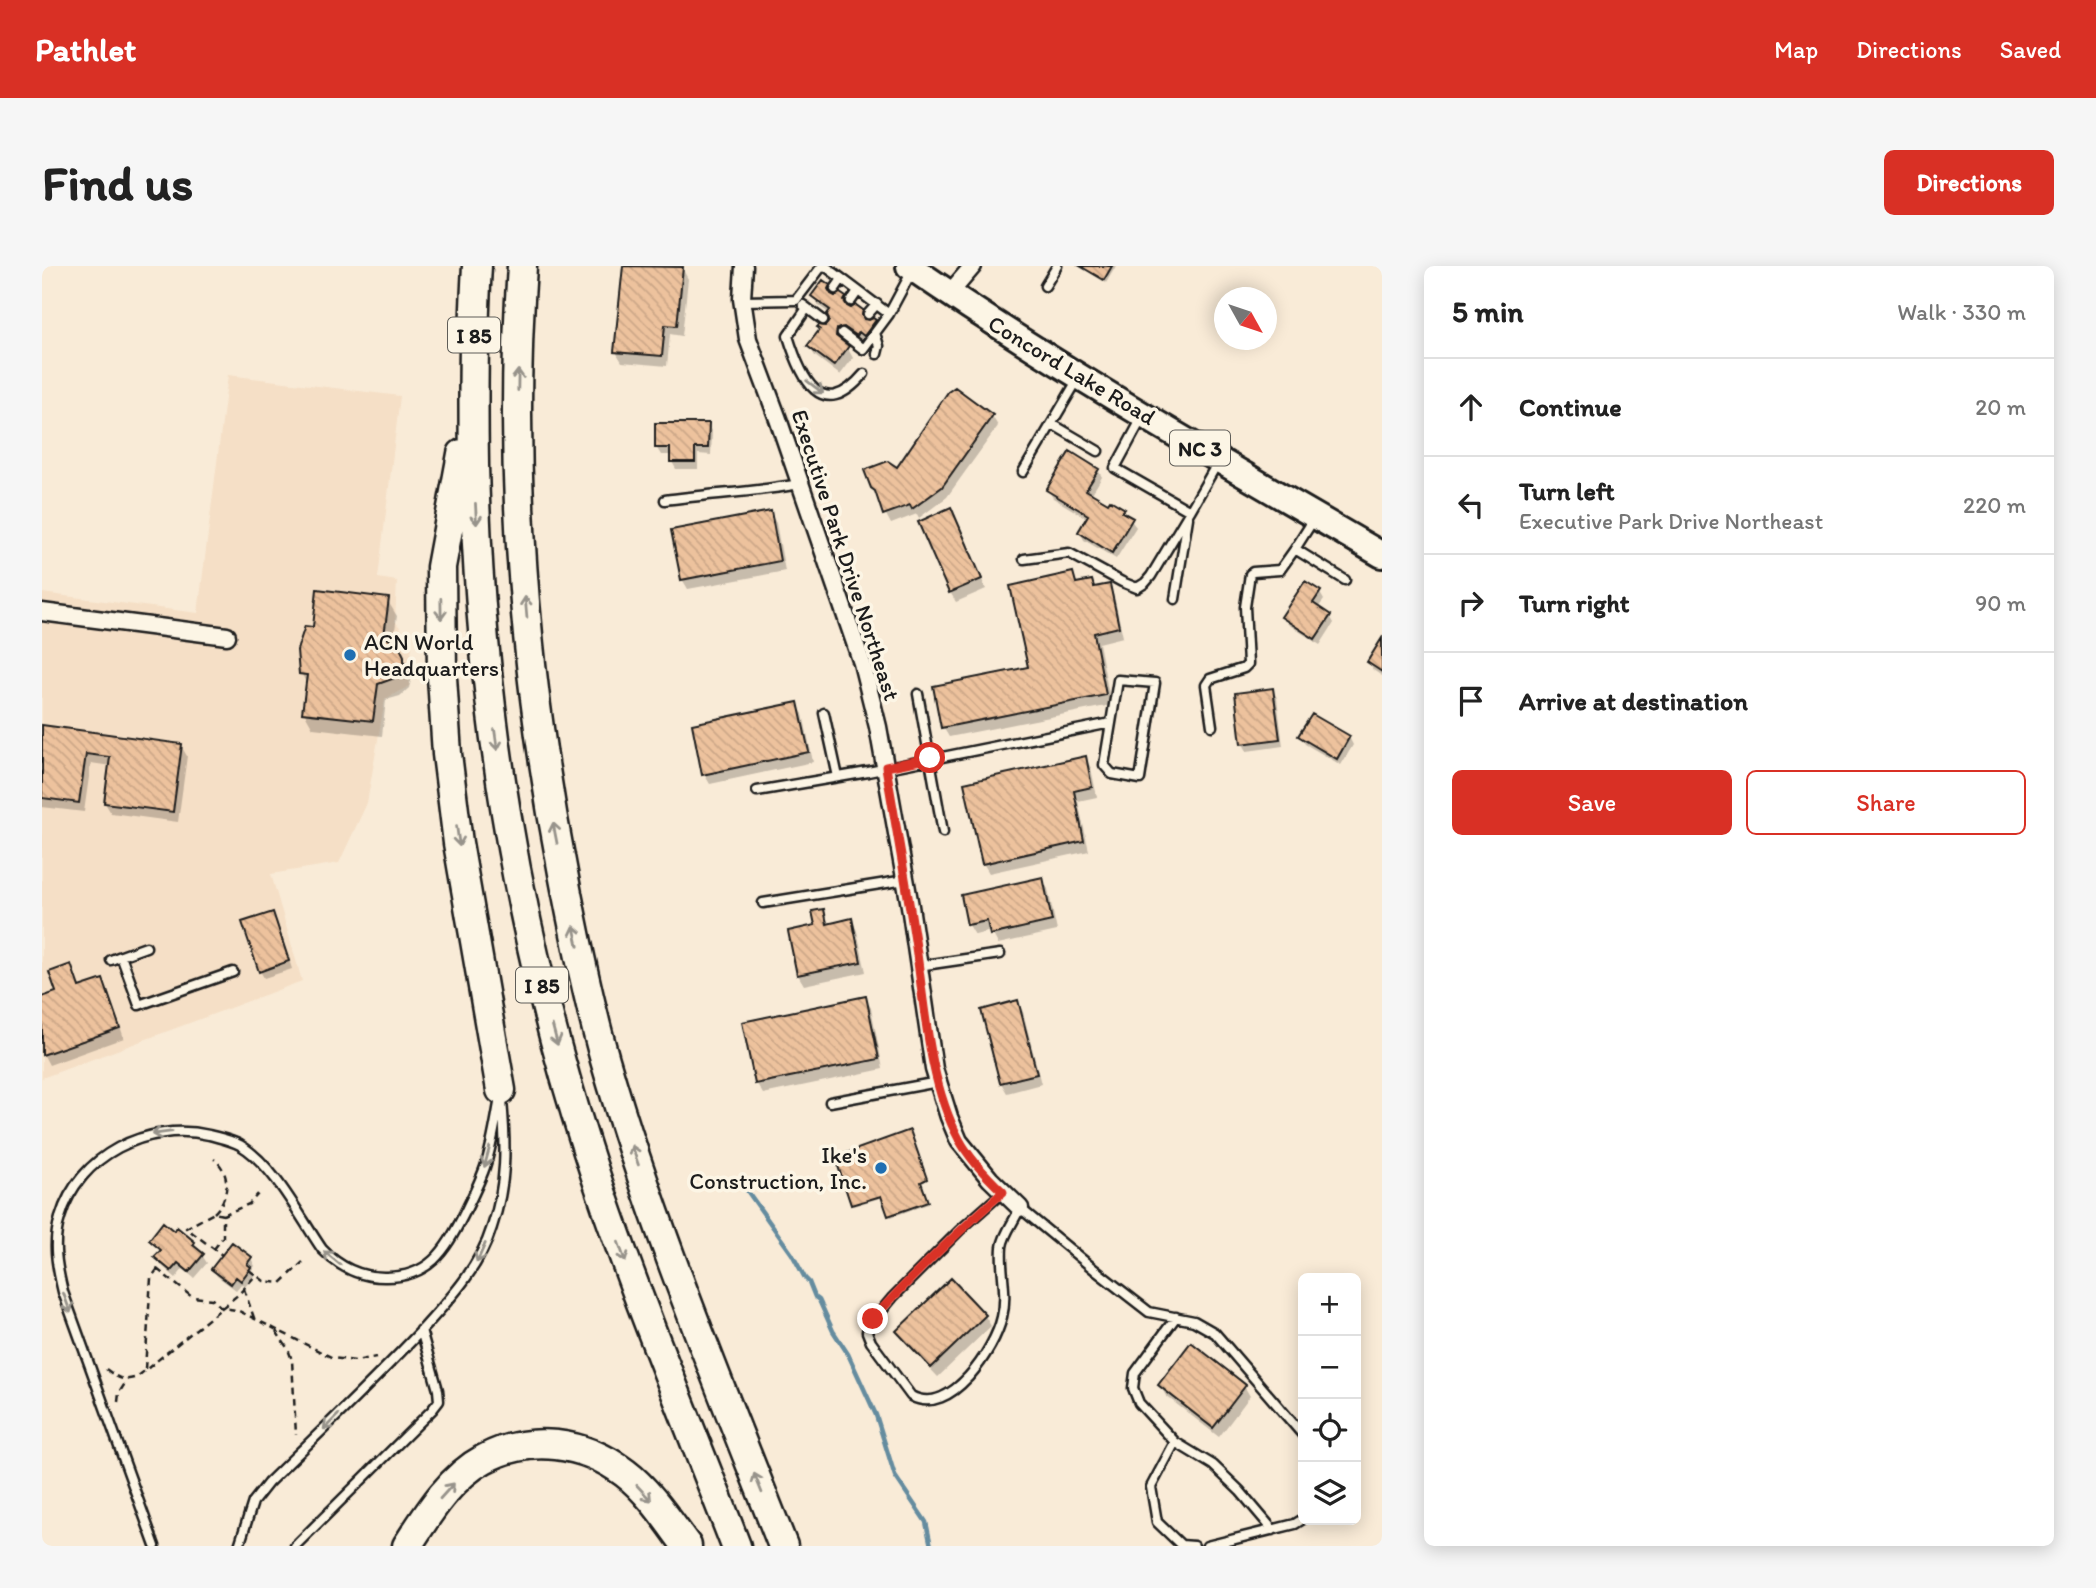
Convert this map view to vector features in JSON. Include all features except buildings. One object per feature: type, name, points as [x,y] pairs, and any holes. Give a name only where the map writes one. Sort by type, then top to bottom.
[{"type":"highway","name":"I 85","points":[[477,266],[473,397],[478,568],[492,714],[506,811],[547,1009],[583,1134],[644,1312],[736,1546]]},
{"type":"highway","name":"I 85","points":[[522,266],[517,439],[520,538],[539,741],[568,900],[587,992],[632,1147],[680,1283],[783,1546]]},
{"type":"highway","points":[[473,397],[441,567],[442,677],[447,754],[458,843],[501,1090]]},
{"type":"highway","points":[[407,1546],[443,1495],[483,1459],[508,1449],[535,1444],[584,1450],[616,1467],[660,1510],[687,1546]]},
{"type":"main road","name":"Concord Lake Road","points":[[911,267],[1079,376],[1382,555]]},
{"type":"street","name":"Executive Park Drive Northeast","points":[[744,266],[742,301],[748,339],[862,663],[878,727],[938,1082],[960,1141],[989,1179],[1020,1208]]},
{"type":"street","points":[[949,294],[973,266]]},
{"type":"street","points":[[42,612],[227,636]]},
{"type":"lane","points":[[796,300],[823,266],[889,314]]},
{"type":"lane","points":[[1045,286],[1057,266]]},
{"type":"lane","points":[[856,330],[845,336],[863,349],[889,314],[911,267]]},
{"type":"lane","points":[[835,289],[842,279]]},
{"type":"lane","points":[[851,301],[858,291]]},
{"type":"lane","points":[[742,301],[796,300],[823,320]]},
{"type":"lane","points":[[815,314],[822,304]]},
{"type":"lane","points":[[868,314],[877,304]]},
{"type":"lane","points":[[807,308],[788,336],[804,378],[819,393],[829,396],[852,388],[864,374]]},
{"type":"lane","points":[[875,333],[880,346],[877,354]]},
{"type":"lane","points":[[1023,472],[1079,376]]},
{"type":"lane","points":[[1144,415],[1115,468],[1189,511]]},
{"type":"lane","points":[[1052,424],[1098,451]]},
{"type":"lane","points":[[1024,559],[1069,553],[1122,582],[1137,587],[1145,583],[1220,460]]},
{"type":"lane","points":[[665,500],[759,491],[800,484]]},
{"type":"lane","points":[[1175,599],[1189,511]]},
{"type":"lane","points":[[1212,726],[1206,685],[1208,681],[1244,668],[1248,664],[1245,607],[1250,574],[1283,568],[1315,516]]},
{"type":"lane","points":[[1295,549],[1345,580]]},
{"type":"lane","points":[[1118,680],[1155,683],[1140,779],[1112,774],[1104,765],[1111,723],[1118,680]]},
{"type":"lane","points":[[918,694],[943,832]]},
{"type":"lane","points":[[824,713],[838,777]]},
{"type":"lane","points":[[757,791],[1111,723]]},
{"type":"lane","points":[[763,903],[905,880]]},
{"type":"lane","points":[[111,960],[146,947]]},
{"type":"lane","points":[[918,965],[1000,954]]},
{"type":"lane","points":[[121,956],[139,1005],[233,972]]},
{"type":"lane","points":[[830,1102],[938,1082]]},
{"type":"lane","points":[[239,1546],[253,1502],[268,1483],[450,1300],[476,1265],[492,1230],[501,1194],[506,1146],[501,1090]]},
{"type":"lane","points":[[155,1546],[63,1292],[56,1261],[60,1216],[82,1178],[101,1159],[122,1144],[135,1139],[163,1132],[192,1131],[228,1140],[255,1156],[271,1173],[330,1258],[345,1268],[364,1275],[399,1277],[422,1269],[448,1244],[485,1166],[501,1090]]},
{"type":"lane","points":[[1003,1192],[892,1297],[868,1327],[871,1342],[911,1396],[930,1401],[960,1387],[994,1338],[1002,1320],[1005,1302],[1002,1245],[1020,1208],[1150,1312],[1195,1321],[1215,1333],[1298,1429]]},
{"type":"lane","points":[[1176,1317],[1135,1373],[1133,1388],[1139,1403],[1175,1442],[1213,1465],[1240,1491],[1273,1530]]},
{"type":"lane","points":[[295,1546],[439,1401],[421,1330]]},
{"type":"lane","points":[[1175,1442],[1151,1487],[1157,1522],[1181,1545],[1194,1546]]},
{"type":"lane","points":[[1206,1546],[1298,1522]]},
{"type":"path","points":[[183,1232],[222,1206],[227,1191],[223,1168],[214,1158]]},
{"type":"path","points":[[214,1213],[223,1215],[249,1204],[258,1194]]},
{"type":"path","points":[[214,1250],[223,1237],[223,1215]]},
{"type":"path","points":[[186,1228],[222,1255]]},
{"type":"path","points":[[249,1270],[264,1281],[281,1283],[303,1262]]},
{"type":"path","points":[[145,1371],[151,1278],[162,1264]]},
{"type":"path","points":[[157,1269],[192,1297],[212,1299],[222,1308],[237,1310],[333,1358],[356,1361],[376,1357]]},
{"type":"path","points":[[106,1369],[127,1380],[137,1377],[222,1308],[256,1275]]},
{"type":"path","points":[[244,1289],[254,1318]]},
{"type":"path","points":[[273,1328],[288,1349],[292,1360],[296,1435]]},
{"type":"path","points":[[118,1402],[119,1392],[127,1380]]},
{"type":"shaded area","points":[[228,375],[400,396],[378,578],[397,581],[395,621],[412,643],[409,686],[385,699],[367,803],[339,863],[271,874],[302,981],[42,1078],[42,593],[198,613]]},
{"type":"waterway","points":[[741,1182],[792,1254],[848,1354],[876,1415],[895,1476],[926,1522],[931,1546]]},
{"type":"place","name":"ACN World Headquarters","points":[[350,655]]},
{"type":"place","name":"Ike's Construction, Inc.","points":[[881,1168]]},
{"type":"route","points":[[873,1319],[960,1230],[1003,1192],[989,1179],[960,1141],[949,1117],[934,1069],[886,767],[930,758]]}]
